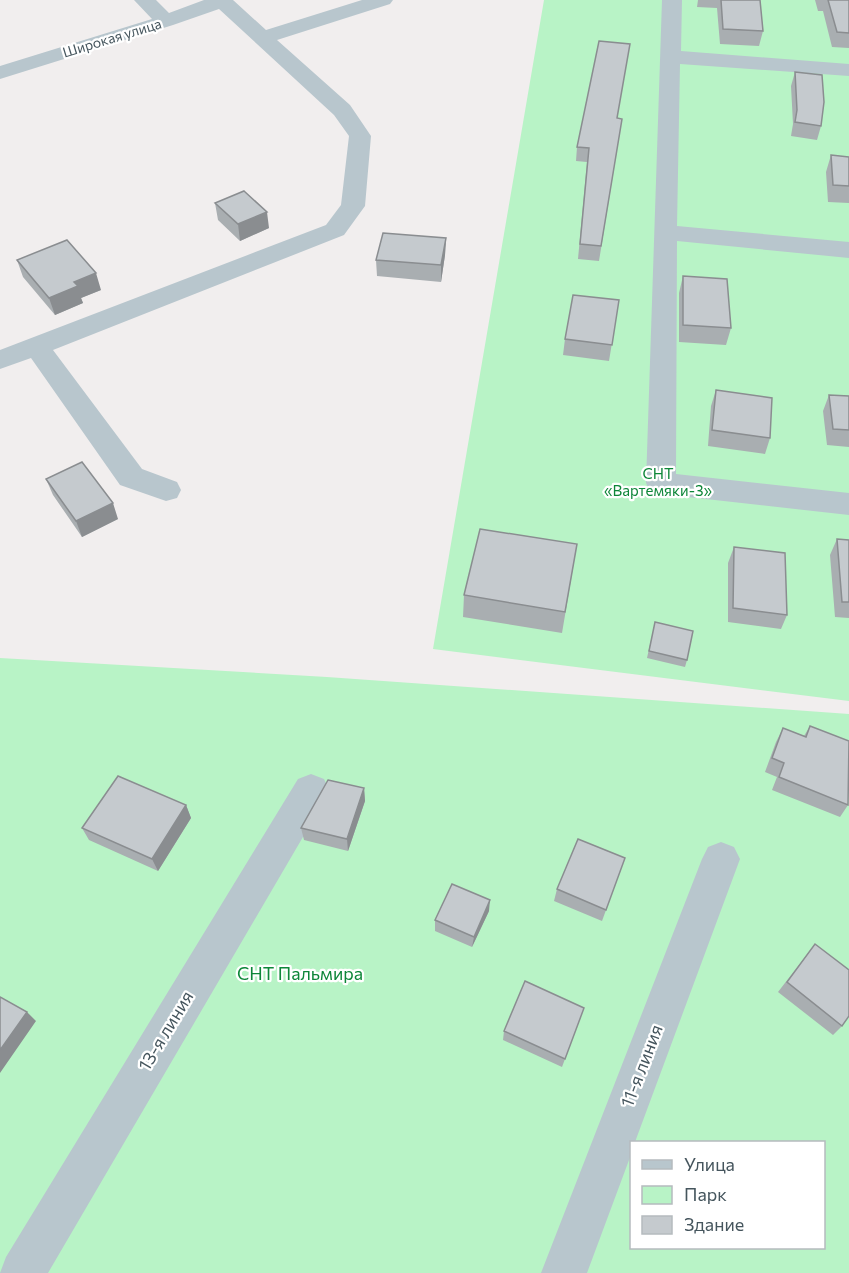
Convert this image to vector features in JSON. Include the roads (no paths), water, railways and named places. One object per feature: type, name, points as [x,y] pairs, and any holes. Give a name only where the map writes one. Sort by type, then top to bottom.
[{"type":"street","points":[[144,0],[166,21]]},
{"type":"street","points":[[261,38],[383,0]]},
{"type":"street","points":[[672,0],[661,483],[849,504]]},
{"type":"street","points":[[0,360],[335,230],[353,206],[360,136],[342,110],[223,1]]},
{"type":"street","name":"Широкая улица","points":[[0,73],[223,1]]},
{"type":"street","points":[[670,57],[849,70]]},
{"type":"street","points":[[665,232],[849,250]]},
{"type":"street","points":[[36,346],[131,477],[166,490]]},
{"type":"street","name":"13-я линия","points":[[22,1273],[311,789]]},
{"type":"street","name":"11-я линия","points":[[564,1273],[721,859]]},
{"type":"park label","name":"СНТ «Вартемяки-3»","points":[[658,482]]},
{"type":"park label","name":"СНТ Пальмира","points":[[300,974]]}]
